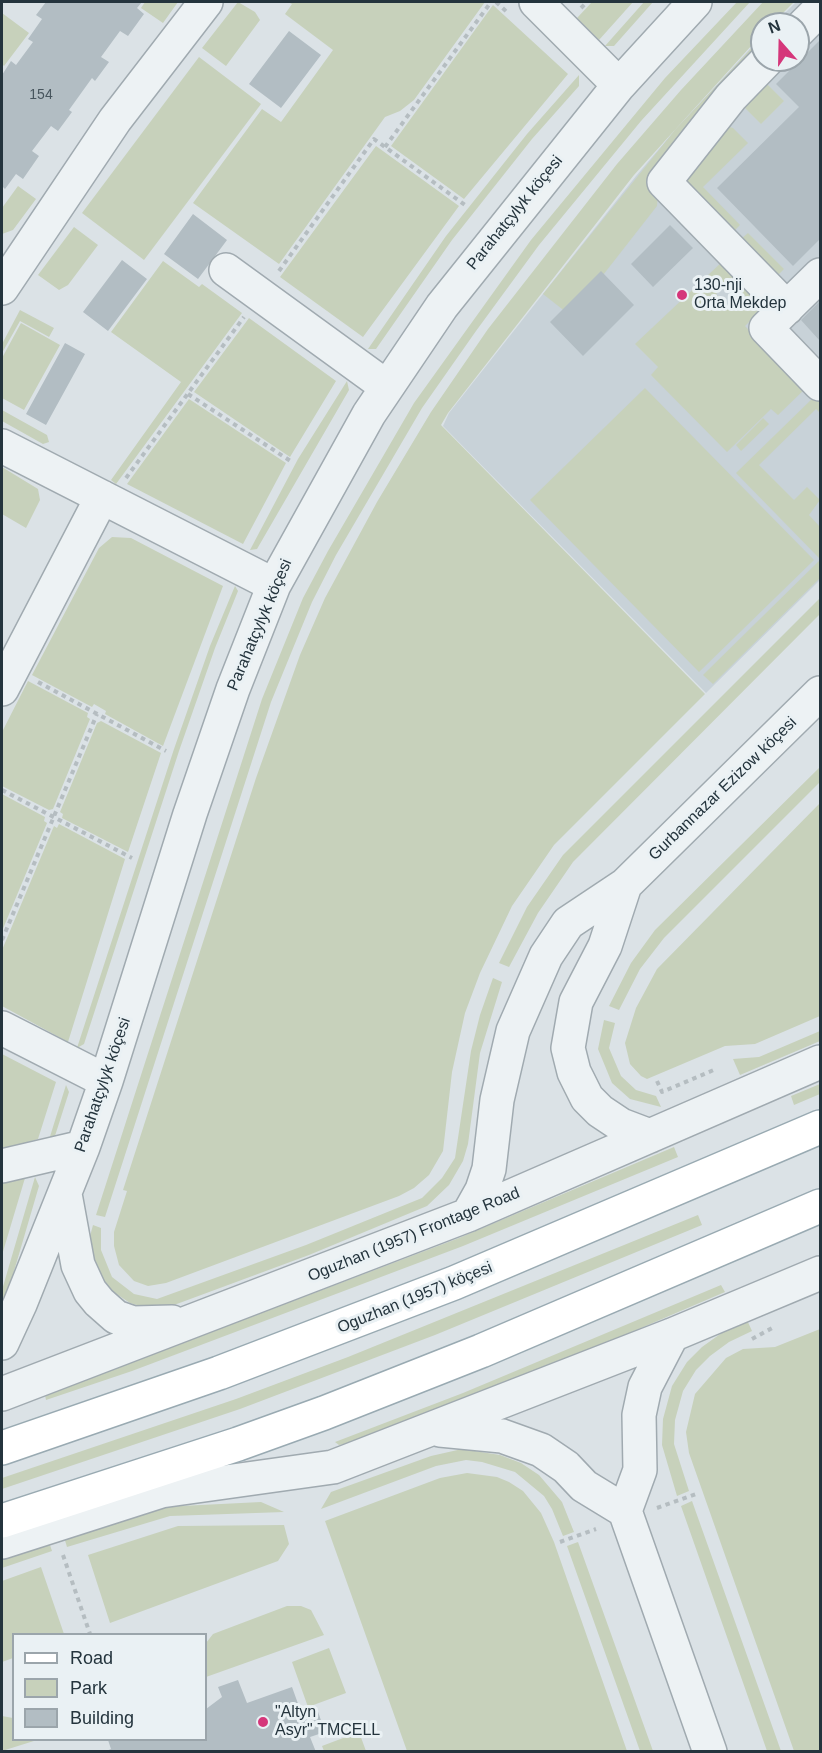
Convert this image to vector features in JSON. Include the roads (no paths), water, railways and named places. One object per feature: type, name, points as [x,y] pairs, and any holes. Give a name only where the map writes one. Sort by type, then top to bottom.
[{"type":"main road","name":"Oguzhan (1957) köçesi","points":[[2,1448],[219,1373],[454,1283],[820,1127]]},
{"type":"main road","points":[[2,1521],[238,1444],[406,1381],[820,1206]]},
{"type":"street","points":[[4,277],[115,120],[207,2]]},
{"type":"street","points":[[536,2],[619,85]]},
{"type":"street","name":"Parahatçylyk köçesi","points":[[2,1343],[65,1192],[106,1081],[232,689],[274,585],[324,491],[387,387],[455,289],[619,85],[695,2]]},
{"type":"street","points":[[755,72],[731,97],[664,182],[787,308]]},
{"type":"street","points":[[226,270],[387,387]]},
{"type":"street","points":[[820,275],[766,328],[820,384]]},
{"type":"street","points":[[2,446],[111,492],[274,585]]},
{"type":"street","points":[[16,683],[111,492]]},
{"type":"street","name":"Gurbannazar Ezizow köçesi","points":[[468,1215],[482,1190],[489,1169],[503,1065],[513,1031],[531,985],[546,956],[568,924],[625,885],[820,693]]},
{"type":"street","points":[[625,885],[605,946],[576,1002],[568,1048],[574,1072],[587,1098],[600,1111],[621,1125],[650,1136]]},
{"type":"street","points":[[2,1028],[106,1081]]},
{"type":"street","name":"Oguzhan (1957) Frontage Road","points":[[2,1394],[468,1215],[820,1062]]},
{"type":"street","points":[[2,1166],[82,1147]]},
{"type":"street","points":[[65,1192],[78,1265],[90,1291],[99,1302],[116,1317],[132,1323],[200,1319]]},
{"type":"street","points":[[104,1489],[160,1491],[333,1467],[672,1335],[820,1273]]},
{"type":"street","points":[[625,1511],[640,1470],[639,1415],[645,1387],[672,1335]]},
{"type":"street","points":[[435,1429],[502,1436],[540,1450],[566,1467],[584,1486],[625,1511],[710,1752]]},
{"type":"street","points":[[2,1542],[160,1491]]},
{"type":"place","name":"130-nji Orta Mekdep","points":[[682,295]]},
{"type":"place","name":"\"Altyn Asyr\" TMCELL","points":[[263,1722]]}]
